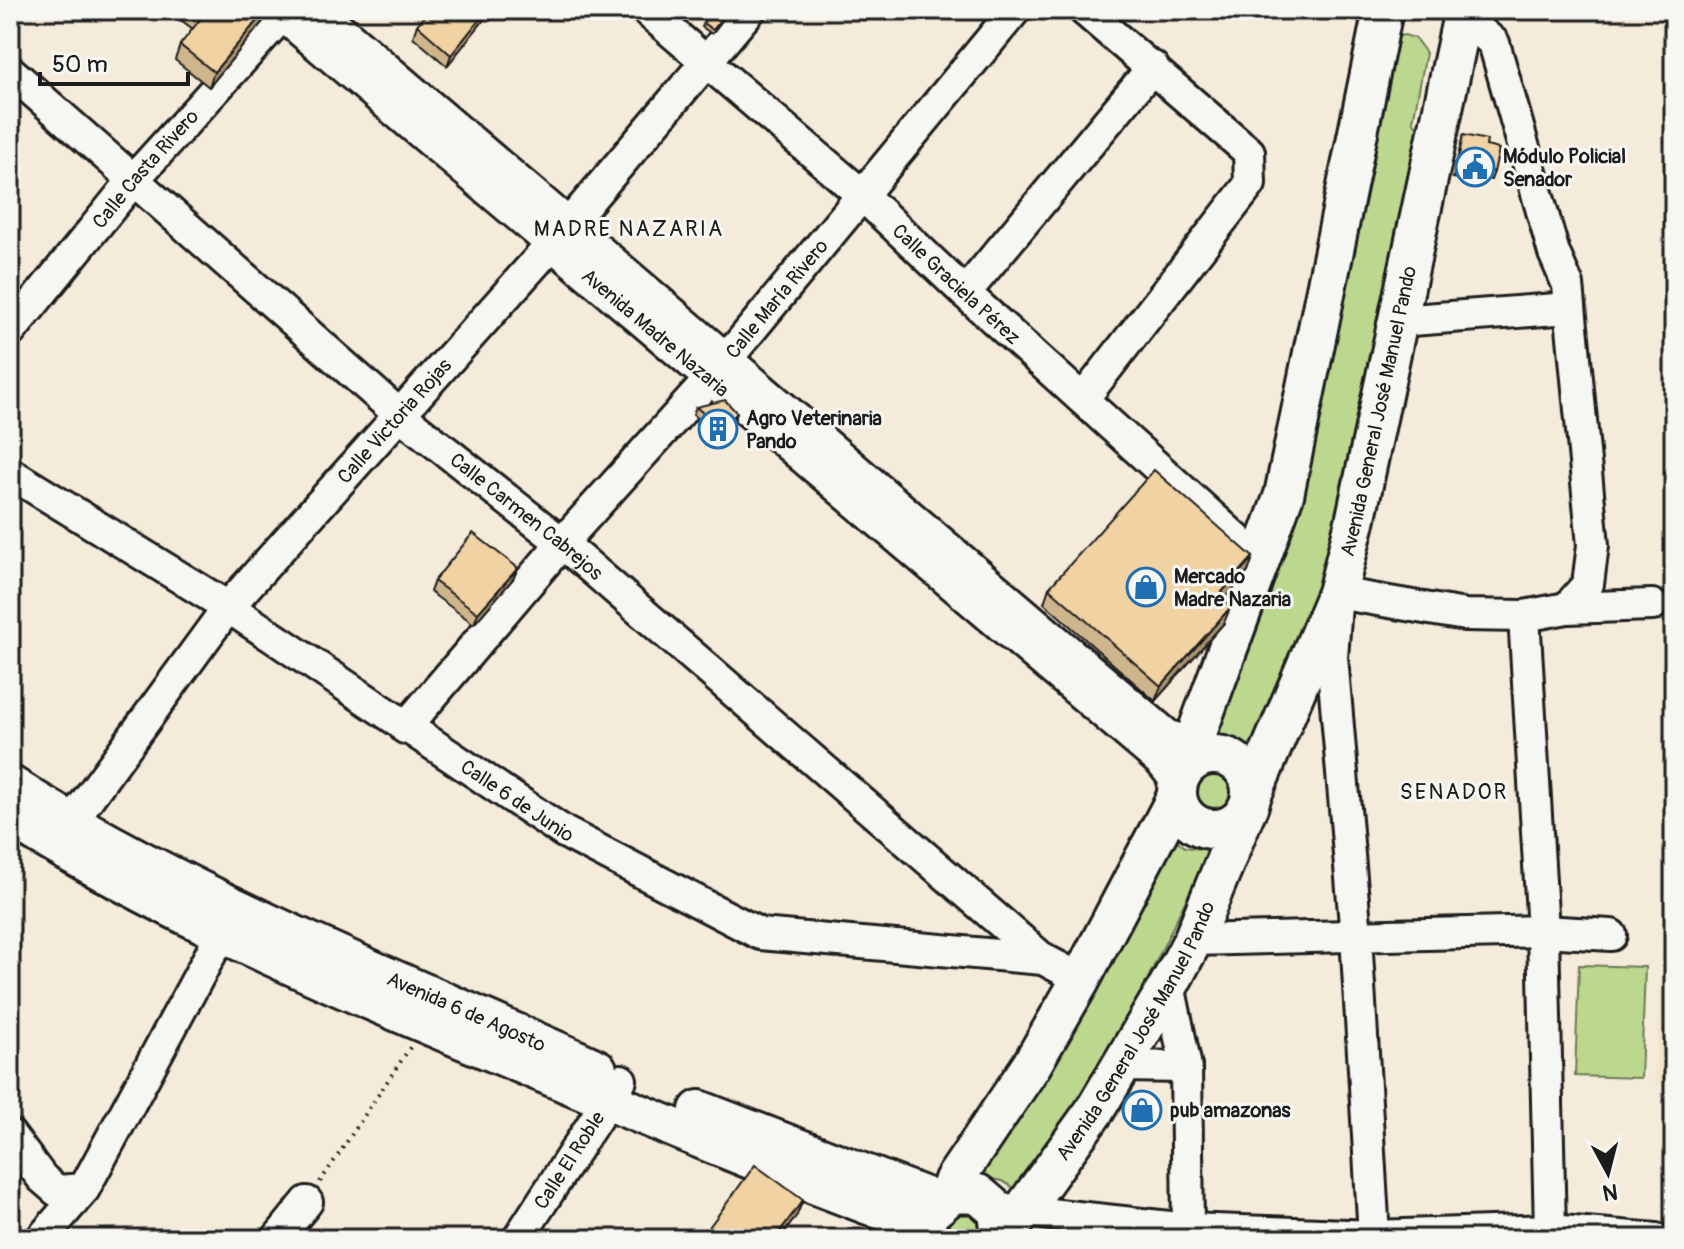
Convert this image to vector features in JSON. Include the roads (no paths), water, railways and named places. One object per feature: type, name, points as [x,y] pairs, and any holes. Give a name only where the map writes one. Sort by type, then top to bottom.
[{"type":"main road","points":[[931,1220],[954,1180],[1031,1066],[1081,979],[1189,770],[1284,495],[1383,10]]},
{"type":"main road","name":"Avenida General José Manuel Pando","points":[[1005,1224],[1095,1110],[1193,940],[1337,593],[1398,321],[1460,11]]},
{"type":"main road","points":[[1239,764],[1247,774],[1249,803],[1232,824],[1210,828],[1188,818],[1189,770],[1239,764]]},
{"type":"main road","name":"Avenida 6 de Agosto","points":[[10,785],[62,834],[222,933],[426,1025],[615,1090],[931,1220],[970,1192],[986,1198],[1005,1224]]},
{"type":"main road","name":"Avenida 6 de Agosto","points":[[10,817],[62,834],[235,906],[615,1090]]},
{"type":"street","name":"Avenida Madre Nazaria","points":[[318,10],[560,234]]},
{"type":"street","name":"Calle Graciela Pérez","points":[[646,10],[861,194],[965,293],[1262,562]]},
{"type":"street","name":"Calle Victoria Rojas","points":[[62,834],[228,607],[560,234],[750,10]]},
{"type":"street","name":"Calle María Rivero","points":[[405,728],[562,543],[718,369],[1015,10]]},
{"type":"street","points":[[1083,399],[1250,184],[1249,152],[1084,10]]},
{"type":"street","points":[[1460,11],[1494,43],[1554,253],[1568,285],[1593,545],[1588,584],[1567,608]]},
{"type":"street","name":"Avenida Madre Nazaria","points":[[282,12],[560,234],[718,369],[1161,762],[1189,770]]},
{"type":"street","name":"Calle Casta Rivero","points":[[10,332],[135,178],[282,12]]},
{"type":"street","points":[[965,293],[1153,67]]},
{"type":"street","name":"Calle Carmen Cabrejos","points":[[10,71],[135,178],[400,415],[562,543],[1043,959]]},
{"type":"street","points":[[1398,321],[1570,308]]},
{"type":"street","name":"Avenida Madre Nazaria","points":[[718,369],[1167,735],[1189,770]]},
{"type":"street","name":"Calle 6 de Junio","points":[[10,473],[228,607],[564,832],[760,934],[1043,959],[1081,979]]},
{"type":"street","points":[[1374,1236],[1356,936],[1332,657],[1337,593],[1465,615],[1524,616],[1567,608],[1652,605]]},
{"type":"street","points":[[1524,616],[1543,931],[1544,1234]]},
{"type":"street","points":[[1193,940],[1543,931],[1611,935]]},
{"type":"street","points":[[41,1239],[84,1189],[222,933]]},
{"type":"street","points":[[1169,985],[1186,1067],[1188,1229]]},
{"type":"street","points":[[1120,1066],[1186,1067]]},
{"type":"street","name":"Calle El Roble","points":[[518,1239],[615,1090]]},
{"type":"street","points":[[10,1135],[42,1178],[57,1191],[84,1189]]},
{"type":"street","points":[[277,1239],[307,1202]]},
{"type":"street","points":[[1005,1224],[1374,1236],[1544,1234],[1656,1239]]},
{"type":"place","name":"Módulo Policial Senador","points":[[1475,167]]},
{"type":"place","name":"Agro Veterinaria Pando","points":[[718,429]]},
{"type":"place","name":"Mercado Madre Nazaria","points":[[1146,587]]},
{"type":"place","name":"pub amazonas","points":[[1142,1110]]},
{"type":"district","name":"MADRE NAZARIA","points":[[629,229]]},
{"type":"district","name":"SENADOR","points":[[1454,792]]}]
